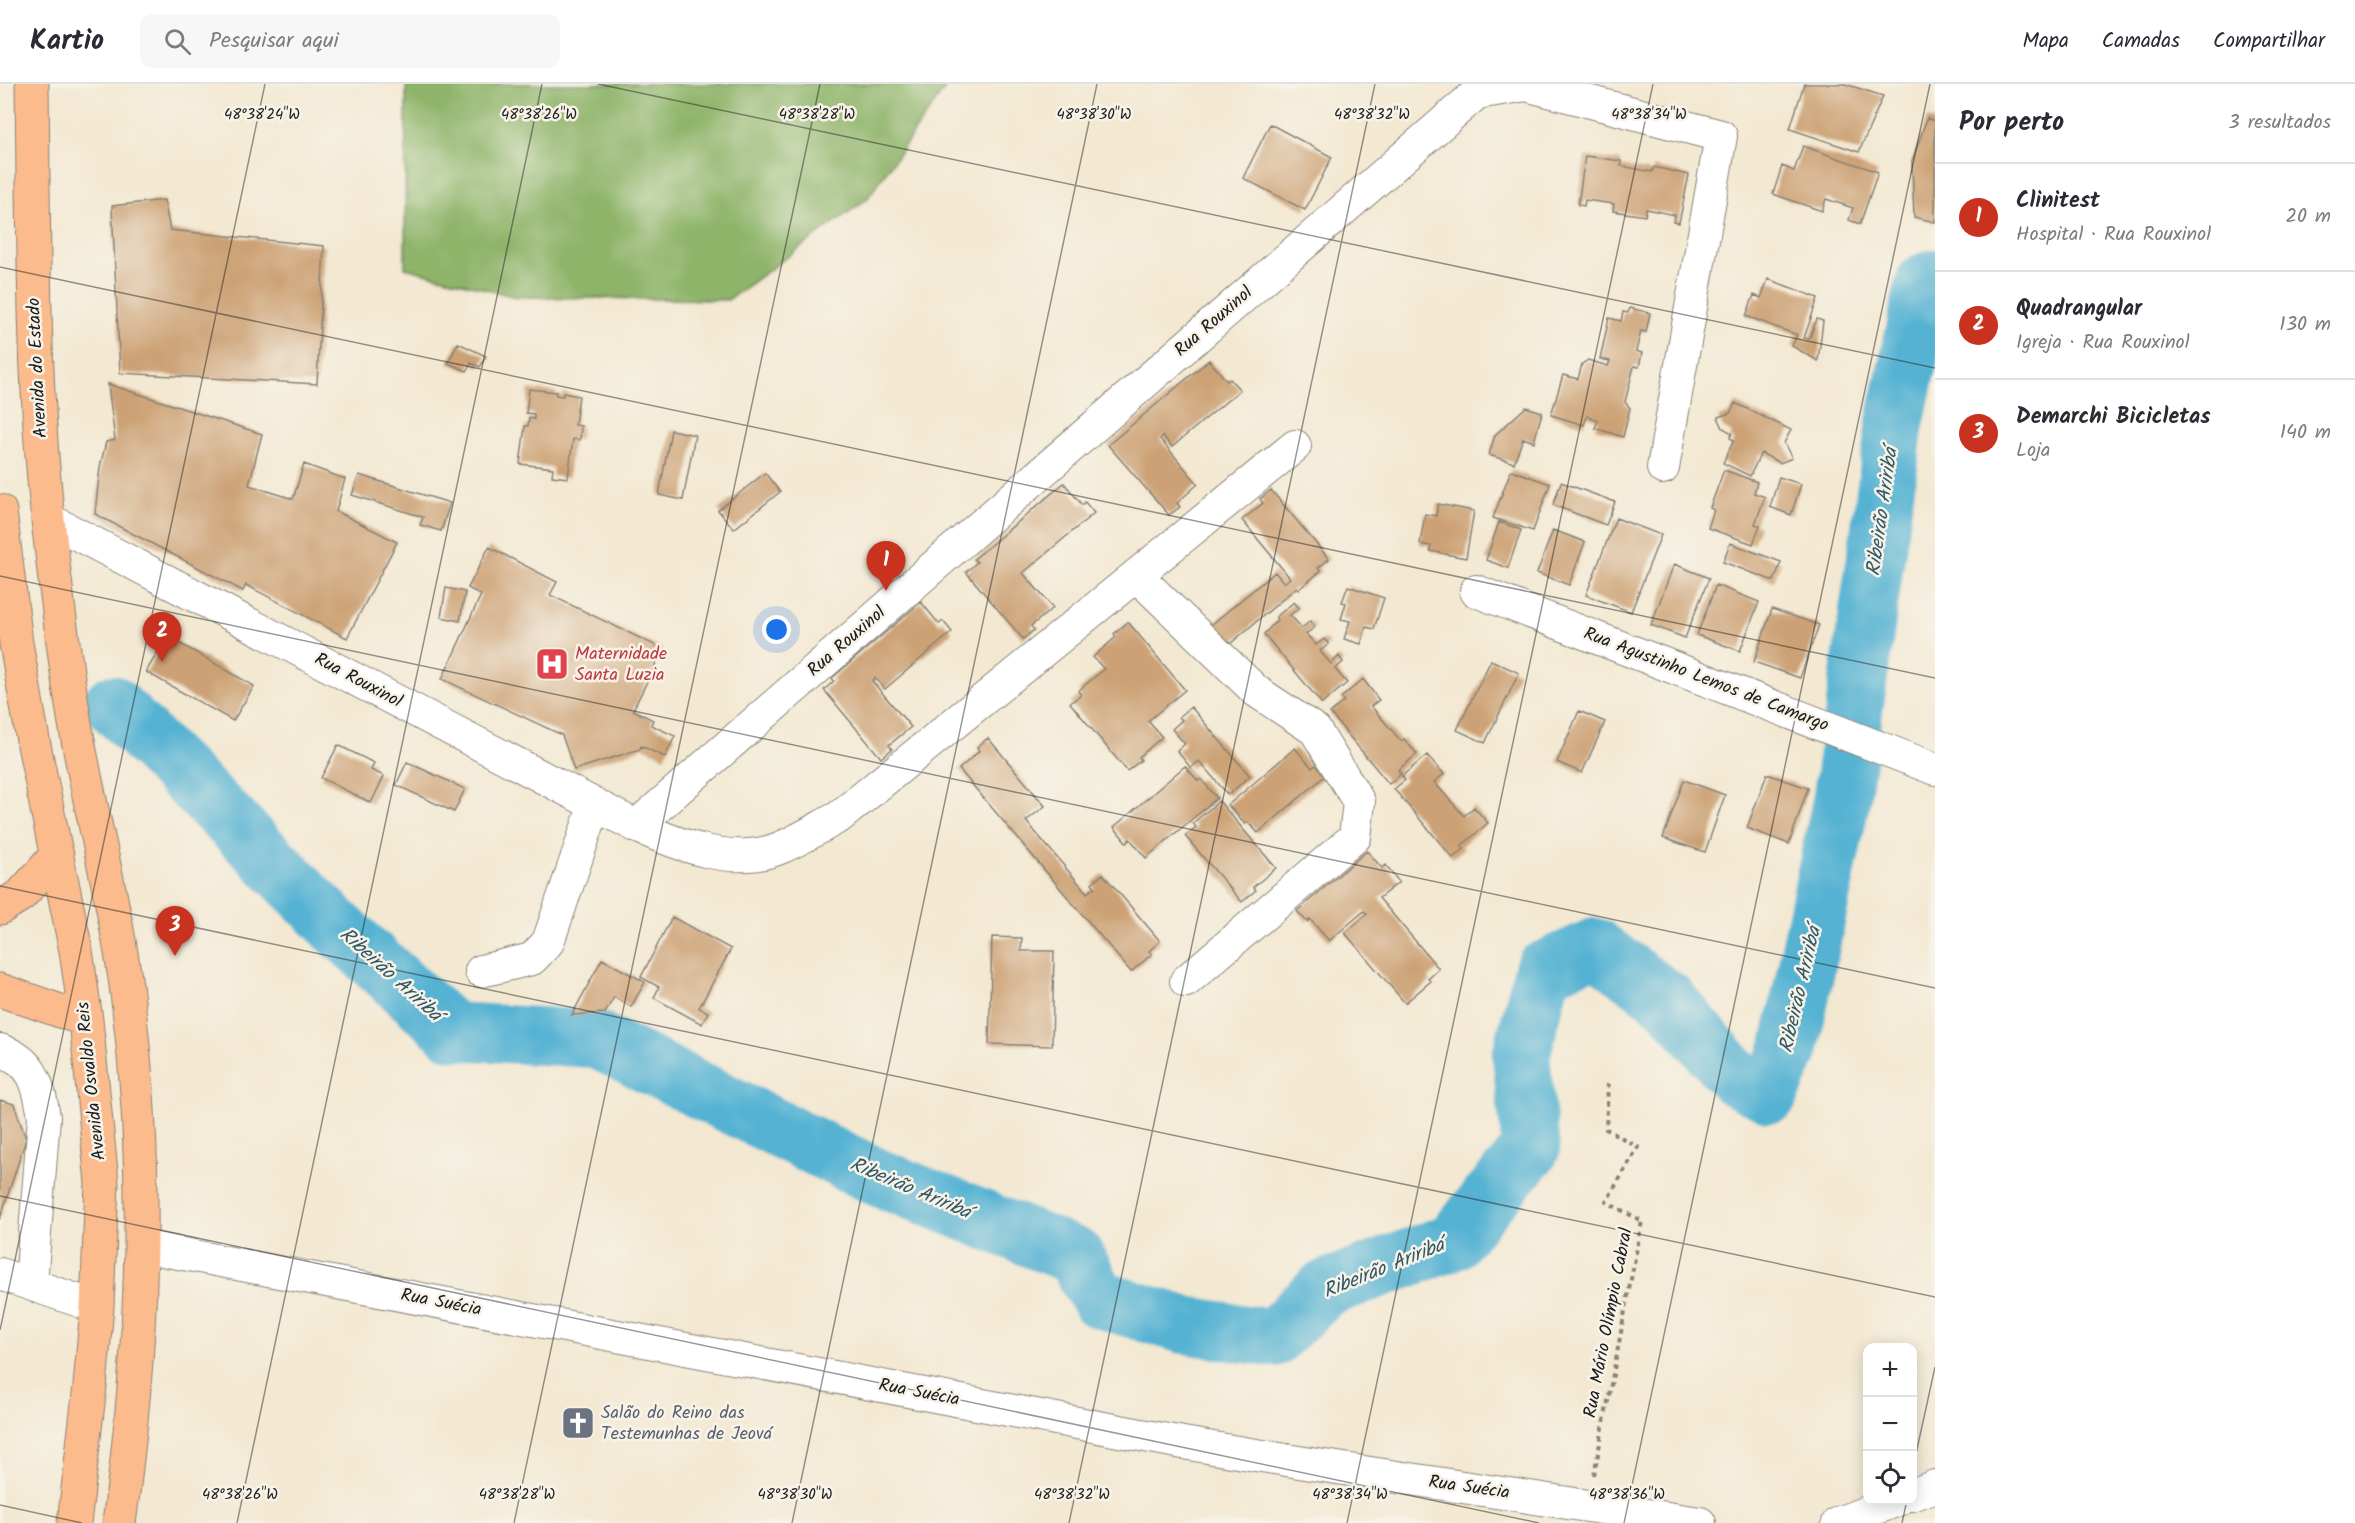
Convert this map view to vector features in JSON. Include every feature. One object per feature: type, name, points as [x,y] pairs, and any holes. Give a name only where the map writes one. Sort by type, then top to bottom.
[{"type":"main road","name":"Avenida do Estado","points":[[32,84],[35,330],[39,415],[48,519],[76,730],[116,921],[128,998],[136,1073],[142,1185],[141,1246]]},
{"type":"main road","name":"Avenida Osvaldo Reis","points":[[0,511],[16,643],[33,740],[76,951],[87,1020],[102,1183],[97,1307],[74,1523]]},
{"type":"main road","points":[[0,908],[21,895],[57,855]]},
{"type":"main road","points":[[0,990],[87,1020]]},
{"type":"main road","points":[[118,1523],[135,1392],[141,1246]]},
{"type":"street","name":"Rua Rouxinol","points":[[48,519],[636,826],[1477,93],[1526,85],[1722,136],[1663,468]]},
{"type":"street","points":[[636,826],[669,841],[698,849],[758,855],[781,848],[838,817],[1295,446]]},
{"type":"street","points":[[1136,575],[1256,691],[1315,730],[1359,802],[1355,837],[1186,981]]},
{"type":"street","name":"Rua Agustinho Lemos de Camargo","points":[[1476,591],[1935,769]]},
{"type":"street","points":[[481,971],[532,959],[548,942],[595,804]]},
{"type":"street","points":[[0,1050],[31,1070],[39,1089],[44,1117],[31,1284]]},
{"type":"street","name":"Rua Suécia","points":[[141,1246],[1182,1443],[1700,1523]]},
{"type":"street","points":[[0,1274],[97,1307]]},
{"type":"street","points":[[1917,1493],[1935,1486]]},
{"type":"street","points":[[1838,1523],[1885,1505]]},
{"type":"path","name":"Rua Mário Olímpio Cabral","points":[[1588,1506],[1642,1221],[1606,1202],[1638,1147],[1606,1129],[1608,1084]]},
{"type":"green space","points":[[406,84],[948,84],[867,199],[728,300],[516,297],[405,268]]},
{"type":"building","points":[[1804,84],[1845,84],[1883,96],[1859,152],[1790,129]]},
{"type":"building","points":[[1927,118],[1935,121],[1935,222],[1914,217],[1912,161]]},
{"type":"building","points":[[1270,124],[1332,157],[1305,210],[1243,178]]},
{"type":"building","points":[[1803,146],[1878,172],[1860,224],[1849,220],[1853,208],[1826,199],[1822,211],[1773,194],[1782,166],[1794,171]]},
{"type":"building","points":[[1585,156],[1621,161],[1621,166],[1652,172],[1654,167],[1689,175],[1679,223],[1673,222],[1675,215],[1646,209],[1645,216],[1613,211],[1614,204],[1585,200],[1584,206],[1578,205]]},
{"type":"building","points":[[164,200],[170,230],[324,246],[317,384],[120,373],[112,206]]},
{"type":"building","points":[[1768,279],[1818,298],[1804,338],[1809,339],[1817,319],[1823,321],[1818,361],[1792,346],[1797,335],[1746,316],[1754,295],[1761,298]]},
{"type":"building","points":[[1630,308],[1650,313],[1646,332],[1641,331],[1636,351],[1642,353],[1639,367],[1634,366],[1625,402],[1630,408],[1623,437],[1595,428],[1598,420],[1587,416],[1584,425],[1551,415],[1563,375],[1578,379],[1582,364],[1588,360],[1608,366],[1610,361],[1600,359],[1609,318],[1621,321],[1623,312],[1628,313]]},
{"type":"building","points":[[458,343],[486,356],[480,367],[471,363],[467,371],[448,363]]},
{"type":"building","points":[[1209,360],[1227,381],[1230,379],[1240,390],[1172,447],[1163,436],[1160,439],[1198,484],[1177,503],[1180,507],[1169,515],[1108,445]]},
{"type":"building","points":[[108,384],[262,434],[249,485],[293,499],[304,464],[345,479],[336,511],[397,542],[347,638],[246,585],[243,591],[95,514],[100,467],[106,442],[115,440]]},
{"type":"building","points":[[529,389],[556,392],[556,395],[563,396],[563,393],[579,396],[575,425],[581,426],[580,440],[573,439],[568,478],[552,476],[553,468],[520,464],[525,426],[528,426],[529,418],[534,419],[534,414],[526,413]]},
{"type":"building","points":[[1735,403],[1791,430],[1784,443],[1792,458],[1780,463],[1761,453],[1750,476],[1723,463],[1734,440],[1730,438],[1732,433],[1723,428],[1718,417],[1730,413]]},
{"type":"building","points":[[1526,407],[1542,412],[1534,442],[1523,438],[1514,463],[1489,455],[1495,435]]},
{"type":"building","points":[[671,430],[695,435],[683,500],[659,495]]},
{"type":"building","points":[[1511,470],[1550,484],[1533,531],[1493,518]]},
{"type":"building","points":[[1724,470],[1757,482],[1754,493],[1765,497],[1755,524],[1760,526],[1753,544],[1708,528],[1714,510],[1710,508]]},
{"type":"building","points":[[765,473],[780,492],[734,529],[718,510]]},
{"type":"building","points":[[359,475],[450,503],[441,531],[420,525],[423,517],[352,495]]},
{"type":"building","points":[[1779,477],[1801,484],[1791,515],[1770,507]]},
{"type":"building","points":[[1561,482],[1615,502],[1606,525],[1553,505]]},
{"type":"building","points":[[1064,483],[1082,505],[1085,502],[1094,513],[1023,573],[1053,608],[1031,626],[1034,630],[1023,639],[966,572],[977,562],[974,559]]},
{"type":"building","points":[[1271,490],[1329,559],[1318,568],[1321,571],[1299,589],[1297,587],[1223,650],[1206,629],[1275,572],[1284,583],[1290,578],[1242,520],[1263,503],[1260,499]]},
{"type":"building","points":[[1438,504],[1474,511],[1466,558],[1430,551],[1431,546],[1420,544],[1425,514],[1436,516]]},
{"type":"building","points":[[1616,518],[1661,535],[1631,612],[1586,595]]},
{"type":"building","points":[[1499,522],[1521,530],[1508,568],[1486,560]]},
{"type":"building","points":[[1553,530],[1585,542],[1569,585],[1537,573]]},
{"type":"building","points":[[1730,543],[1781,562],[1774,581],[1723,562]]},
{"type":"building","name":"Maternidade Santa Luzia","points":[[489,547],[557,582],[550,595],[663,649],[633,710],[653,720],[651,725],[675,736],[665,757],[641,746],[640,749],[574,770],[562,735],[442,679],[481,595],[468,588]]},
{"type":"building","points":[[1674,564],[1709,578],[1685,638],[1651,625]]},
{"type":"building","points":[[1716,585],[1759,602],[1740,651],[1697,635]]},
{"type":"building","points":[[1348,586],[1384,598],[1374,629],[1366,627],[1361,644],[1344,639],[1350,621],[1341,619],[1346,603],[1342,602]]},
{"type":"building","points":[[446,588],[465,592],[460,621],[441,617]]},
{"type":"building","points":[[921,602],[939,624],[943,621],[952,632],[885,689],[875,678],[872,681],[911,727],[889,745],[892,749],[881,758],[824,690],[834,681],[832,678]]},
{"type":"building","points":[[1294,602],[1299,608],[1290,615],[1302,628],[1310,621],[1315,627],[1306,634],[1316,645],[1324,639],[1329,644],[1320,651],[1331,664],[1339,656],[1343,662],[1335,669],[1347,683],[1322,704],[1264,634],[1277,620],[1276,617]]},
{"type":"building","points":[[1772,609],[1819,625],[1800,678],[1754,662]]},
{"type":"building","points":[[1128,622],[1185,690],[1148,721],[1162,737],[1139,757],[1141,760],[1127,771],[1070,703],[1081,695],[1078,691],[1104,669],[1093,657],[1116,637],[1114,634]]},
{"type":"building","points":[[167,636],[254,686],[233,721],[146,672]]},
{"type":"building","points":[[1491,660],[1519,673],[1485,743],[1457,730]]},
{"type":"building","points":[[1363,679],[1379,700],[1371,706],[1401,741],[1404,739],[1417,754],[1398,770],[1401,774],[1389,784],[1330,713],[1344,701],[1341,698]]},
{"type":"building","points":[[1191,707],[1250,776],[1228,795],[1199,761],[1191,768],[1177,751],[1185,744],[1172,729],[1182,720],[1179,717]]},
{"type":"building","points":[[1579,711],[1605,722],[1582,773],[1557,762]]},
{"type":"building","points":[[988,738],[1045,806],[1026,821],[1087,893],[1095,887],[1092,883],[1103,874],[1160,941],[1149,951],[1152,954],[1131,972],[959,769],[979,751],[977,747]]},
{"type":"building","points":[[338,745],[374,763],[371,770],[384,776],[371,803],[321,778]]},
{"type":"building","points":[[1295,748],[1312,768],[1316,765],[1325,776],[1258,833],[1248,822],[1245,824],[1228,805]]},
{"type":"building","points":[[1427,755],[1444,774],[1434,782],[1464,816],[1474,807],[1488,823],[1461,846],[1464,849],[1453,858],[1394,789],[1405,780],[1402,776]]},
{"type":"building","points":[[407,762],[465,789],[454,812],[396,785]]},
{"type":"building","points":[[1185,766],[1198,781],[1201,779],[1217,798],[1146,858],[1130,839],[1127,843],[1114,827]]},
{"type":"building","points":[[1767,774],[1808,788],[1789,844],[1747,828]]},
{"type":"building","points":[[1684,780],[1725,795],[1705,852],[1663,838]]},
{"type":"building","points":[[1219,801],[1276,868],[1253,887],[1256,890],[1242,902],[1185,836],[1196,827],[1193,823]]},
{"type":"building","points":[[1367,851],[1382,868],[1386,865],[1399,882],[1379,898],[1439,969],[1428,979],[1431,981],[1405,1003],[1345,933],[1367,914],[1364,911],[1329,941],[1310,919],[1307,922],[1297,911]]},
{"type":"building","points":[[672,917],[731,949],[699,1008],[708,1012],[702,1024],[654,998],[659,987],[641,977]]},
{"type":"building","points":[[992,937],[1022,938],[1021,951],[1054,951],[1052,1046],[989,1044]]},
{"type":"building","points":[[602,959],[645,982],[631,1007],[614,997],[605,1013],[572,1015]]},
{"type":"building","points":[[0,1100],[14,1104],[26,1139],[0,1219]]},
{"type":"waterway","name":"Ribeirão Ariribá","points":[[112,704],[336,926],[452,1031],[595,1039],[879,1178],[1075,1256],[1099,1299],[1184,1325],[1273,1338],[1324,1289],[1452,1242],[1531,1149],[1521,1056],[1543,970],[1595,947],[1668,1000],[1736,1078],[1770,1094],[1789,1051],[1841,802],[1895,423],[1925,282],[1935,278]]},
{"type":"place","name":"Clinitest","points":[[886,591]]},
{"type":"place","name":"Quadrangular","points":[[162,662]]},
{"type":"place","name":"Maternidade Santa Luzia","points":[[552,664]]},
{"type":"place","name":"Demarchi Bicicletas","points":[[175,956]]},
{"type":"place","name":"Salão do Reino das Testemunhas de Jeová","points":[[578,1423]]}]
